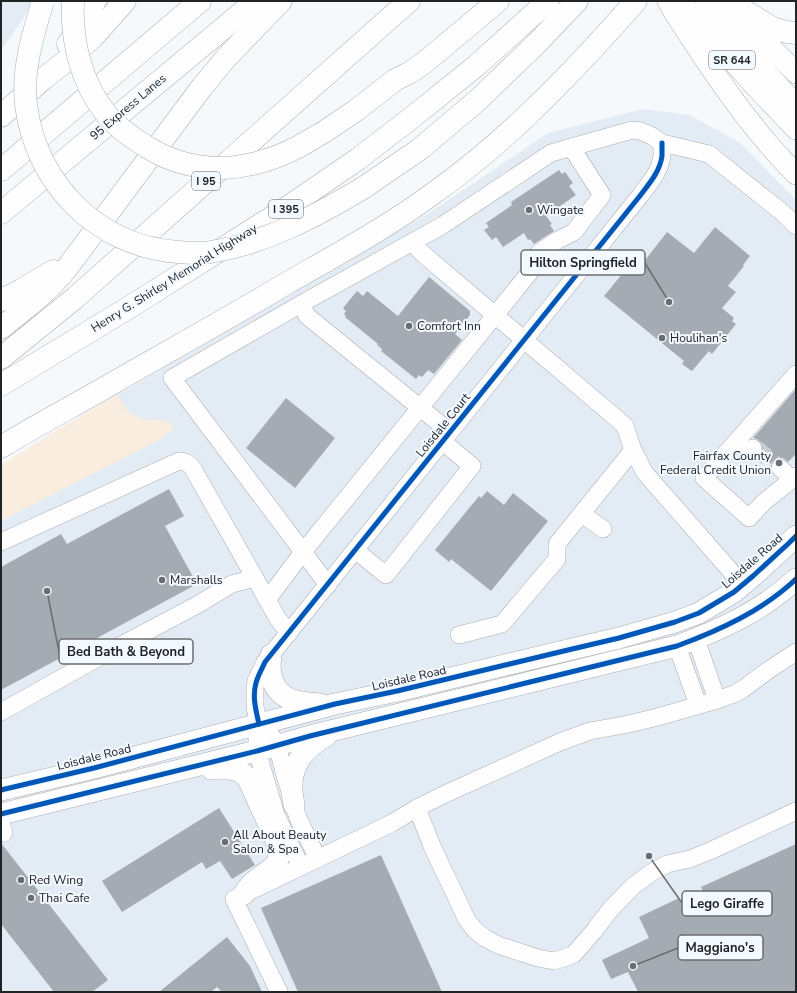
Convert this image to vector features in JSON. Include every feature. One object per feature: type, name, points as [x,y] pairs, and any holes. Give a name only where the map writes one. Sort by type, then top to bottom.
[{"type":"highway","points":[[43,1],[32,39],[26,74],[26,104],[34,141],[52,179],[74,205],[104,229],[140,246],[162,251],[185,253],[210,252],[254,242],[278,233],[334,206],[363,188],[420,149],[479,99],[537,43],[577,1]]},
{"type":"highway","points":[[73,1],[75,42],[79,62],[86,81],[96,100],[107,115],[120,129],[135,140],[169,158],[185,163],[222,168],[256,162],[275,156],[297,148],[324,132],[355,111],[395,80],[424,63],[498,1]]},
{"type":"highway","points":[[43,79],[78,30],[95,1]]},
{"type":"highway","points":[[1,116],[92,38],[125,1]]},
{"type":"highway","points":[[1,170],[200,1]]},
{"type":"highway","name":"95 Express Lanes","points":[[1,213],[256,1]]},
{"type":"highway","points":[[1,328],[52,285],[67,268],[202,87],[226,58],[281,1]]},
{"type":"highway","name":"I 95","points":[[1,358],[81,293],[409,1]]},
{"type":"highway","points":[[395,80],[403,68],[440,31],[474,1]]},
{"type":"highway","name":"Henry G. Shirley Memorial Highway","points":[[1,385],[133,305],[282,211],[358,159],[453,85],[548,1]]},
{"type":"highway","points":[[728,1],[774,29],[796,33]]},
{"type":"highway","points":[[1,447],[356,244],[432,195],[465,170],[528,114],[576,67],[629,9]]},
{"type":"highway","points":[[1,300],[42,278],[62,264],[86,243]]},
{"type":"main road","points":[[668,1],[733,100],[765,140],[796,174]]},
{"type":"main road","name":"SR 644","points":[[680,1],[756,87],[796,129]]},
{"type":"main road","name":"SR 644","points":[[706,1],[740,44],[796,105]]},
{"type":"main road","points":[[725,1],[796,73]]},
{"type":"main road","name":"Loisdale Road","points":[[1,790],[94,768],[335,704],[397,691],[650,630],[676,622],[699,613],[743,585],[770,562],[796,536]]},
{"type":"main road","points":[[2,823],[163,774],[257,751],[277,744],[686,643],[731,624],[753,612],[772,599],[796,579]]},
{"type":"main road","points":[[272,655],[270,673],[277,689],[284,696],[293,700],[304,702],[335,704]]},
{"type":"main road","points":[[294,805],[292,783],[294,770],[298,761],[303,753],[312,744],[340,728]]},
{"type":"main road","points":[[163,774],[231,769],[239,771],[247,777],[279,847],[280,855],[277,864],[268,872],[254,880],[244,894]]},
{"type":"street","points":[[328,584],[172,378],[443,225],[551,153],[632,130],[646,133],[662,143],[710,154],[783,213],[796,226]]},
{"type":"street","name":"Loisdale Court","points":[[302,867],[276,815],[257,751],[259,724],[255,707],[254,688],[265,662],[639,197],[653,178],[658,168],[662,156],[662,143]]},
{"type":"street","points":[[267,600],[303,552],[530,272],[539,253],[556,241],[574,232],[602,195],[571,147]]},
{"type":"street","points":[[412,242],[422,253],[625,426],[633,450],[645,473],[743,585]]},
{"type":"street","points":[[301,304],[307,316],[420,407],[472,466],[386,576],[355,550]]},
{"type":"street","points":[[789,474],[749,518],[704,478],[796,374]]},
{"type":"street","points":[[459,635],[502,624],[557,559],[557,544],[633,450]]},
{"type":"street","points":[[1,542],[179,462],[187,462],[193,468],[278,619],[289,633]]},
{"type":"street","points":[[582,514],[603,529]]},
{"type":"street","points":[[1,712],[110,651],[197,605],[232,584],[255,578]]},
{"type":"street","points":[[686,643],[717,700]]},
{"type":"street","points":[[686,643],[698,706]]},
{"type":"street","points":[[279,992],[234,899],[392,824],[443,794],[542,750],[590,731],[624,725],[698,706],[734,694],[796,652]]},
{"type":"street","points":[[259,724],[271,735],[277,744],[298,818],[318,859]]},
{"type":"street","points":[[417,808],[432,846],[467,920],[475,930],[485,938],[498,945],[538,958],[554,961],[574,954],[610,910],[633,886],[650,873],[667,864],[690,859],[712,850],[796,811]]},
{"type":"shaded area","points":[[1,1],[33,1],[31,7],[1,51]]},
{"type":"shaded area","points":[[643,109],[689,115],[739,142],[796,200],[796,992],[1,992],[1,474],[49,435],[429,213],[548,133]]},
{"type":"shaded area","points":[[117,395],[129,413],[143,419],[166,421],[175,427],[159,440],[1,521],[1,465]]},
{"type":"building","name":"Wingate","points":[[559,170],[562,174],[565,172],[573,183],[569,186],[576,195],[546,216],[552,224],[550,225],[554,231],[534,244],[530,239],[528,240],[524,233],[503,247],[496,237],[492,240],[484,230],[489,227],[486,223],[512,205],[511,202]]},
{"type":"building","points":[[715,227],[750,256],[728,286],[736,292],[722,308],[734,318],[732,321],[736,324],[712,354],[709,351],[692,371],[682,364],[684,361],[604,296],[623,273],[625,274],[641,255],[646,259],[667,232],[694,253]]},
{"type":"building","name":"Comfort Inn","points":[[429,277],[470,311],[470,315],[455,334],[462,340],[434,374],[428,370],[422,377],[419,375],[416,379],[381,351],[382,349],[377,345],[378,344],[345,317],[346,316],[344,314],[346,311],[343,308],[357,291],[363,296],[367,291],[398,316]]},
{"type":"building","points":[[796,389],[796,454],[788,462],[783,458],[777,458],[771,464],[760,454],[763,448],[761,443],[757,439],[753,438]]},
{"type":"building","points":[[286,398],[335,438],[295,488],[246,448]]},
{"type":"building","points":[[169,489],[184,516],[165,526],[197,584],[1,690],[1,567],[61,534],[67,544]]},
{"type":"building","points":[[487,491],[504,505],[513,493],[548,521],[491,591],[451,559],[449,562],[435,550],[479,496],[481,498]]},
{"type":"building","points":[[219,808],[255,865],[232,879],[220,861],[206,869],[202,862],[122,912],[102,881]]},
{"type":"building","points":[[1,843],[108,980],[92,992],[54,992],[1,924]]},
{"type":"building","points":[[796,844],[796,992],[638,992],[628,972],[611,979],[602,960],[649,938],[639,917],[679,898],[684,912],[708,901],[701,887]]},
{"type":"building","points":[[381,855],[442,992],[298,992],[261,908]]},
{"type":"building","points":[[227,937],[250,966],[262,992],[222,992],[217,987],[211,992],[159,992]]},
{"type":"tunnel","points":[[753,448],[757,449],[780,468]]},
{"type":"cycle path","points":[[259,724],[254,693],[257,680],[265,662],[646,188],[661,162],[662,143]]},
{"type":"cycle path","points":[[1,790],[94,768],[335,704],[397,691],[619,638],[675,622],[699,613],[734,592],[796,536]]},
{"type":"cycle path","points":[[1,814],[677,646],[725,626],[755,610],[769,601],[796,579]]},
{"type":"place","name":"Wingate","points":[[529,210]]},
{"type":"place","name":"Hilton Springfield","points":[[669,302]]},
{"type":"place","name":"Comfort Inn","points":[[409,326]]},
{"type":"place","name":"Houlihan's","points":[[662,338]]},
{"type":"place","name":"Fairfax County Federal Credit Union","points":[[779,463]]},
{"type":"place","name":"Marshalls","points":[[162,580]]},
{"type":"place","name":"Bed Bath & Beyond","points":[[47,591]]},
{"type":"place","name":"All About Beauty Salon & Spa","points":[[225,842]]},
{"type":"place","name":"Lego Giraffe","points":[[649,856]]},
{"type":"place","name":"Red Wing","points":[[21,880]]},
{"type":"place","name":"Thai Cafe","points":[[31,898]]},
{"type":"place","name":"Maggiano's","points":[[633,966]]}]
